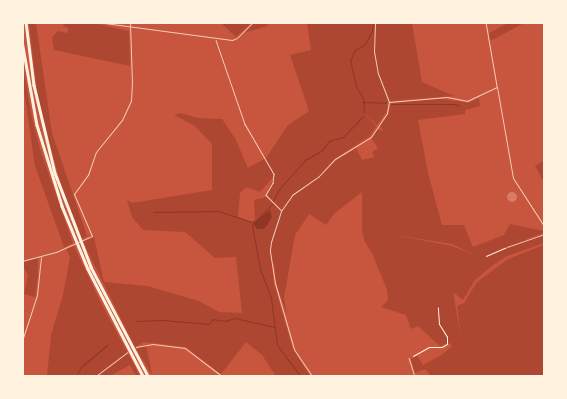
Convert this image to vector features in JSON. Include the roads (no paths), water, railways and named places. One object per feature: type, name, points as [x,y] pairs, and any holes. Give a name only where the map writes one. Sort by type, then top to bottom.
[{"type":"highway","points":[[26,22],[34,85],[58,181],[91,267],[148,376]]},
{"type":"highway","points":[[22,41],[37,125],[62,206],[91,276],[143,376]]},
{"type":"street","points":[[98,22],[130,28],[235,39],[253,22]]},
{"type":"street","points":[[22,260],[67,248],[92,235],[74,194],[88,175],[96,152],[119,124],[131,101],[130,22]]},
{"type":"street","points":[[312,376],[294,349],[275,283],[270,250],[281,211],[292,195],[319,176],[349,149],[370,137],[387,113],[389,102],[380,81],[374,52],[375,22]]},
{"type":"street","points":[[389,102],[448,97],[467,101],[497,87],[513,178],[544,226]]},
{"type":"street","points":[[22,341],[37,295],[41,256]]},
{"type":"lane","points":[[486,22],[497,87]]},
{"type":"lane","points":[[216,38],[245,124],[274,174],[273,183],[266,195],[281,211]]},
{"type":"lane","points":[[507,247],[544,234]]},
{"type":"lane","points":[[136,348],[153,344],[185,348],[222,376]]},
{"type":"lane","points":[[96,376],[126,352]]},
{"type":"lane","points":[[409,358],[415,376]]},
{"type":"waterway","points":[[364,112],[363,98],[356,86],[350,61],[355,50],[364,45],[372,31],[373,22]]},
{"type":"waterway","points":[[362,102],[386,103]]},
{"type":"waterway","points":[[391,104],[455,104],[459,106]]},
{"type":"waterway","points":[[273,201],[280,188],[305,160],[322,150],[329,141],[343,137],[363,116]]},
{"type":"waterway","points":[[272,204],[252,225],[260,269],[271,298],[277,345],[300,376]]},
{"type":"waterway","points":[[153,212],[218,211],[251,222]]},
{"type":"waterway","points":[[135,321],[163,320],[209,324],[213,319],[225,321],[235,318],[274,327]]},
{"type":"waterway","points":[[76,376],[81,367],[108,344]]}]
